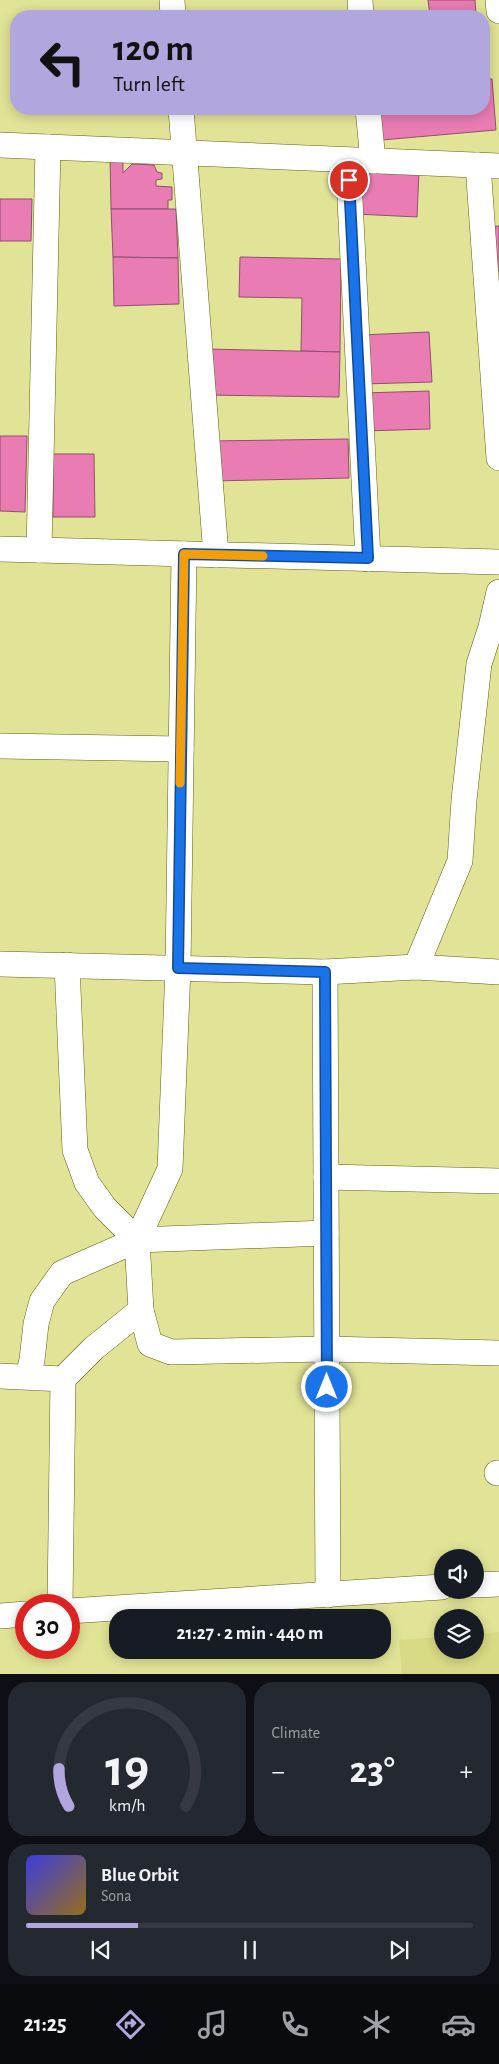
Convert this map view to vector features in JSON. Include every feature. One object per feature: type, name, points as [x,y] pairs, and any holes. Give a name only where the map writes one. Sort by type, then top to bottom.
[{"type":"street","points":[[498,0],[499,11]]},
{"type":"street","points":[[182,115],[216,555]]},
{"type":"street","points":[[367,115],[360,160],[368,558]]},
{"type":"street","points":[[0,145],[488,166],[499,458]]},
{"type":"street","points":[[38,550],[48,147]]},
{"type":"street","points":[[0,550],[499,562]]},
{"type":"street","points":[[184,554],[178,968],[170,1168],[137,1240],[141,1310],[150,1344],[171,1352],[326,1349],[499,1353]]},
{"type":"street","points":[[416,967],[460,861],[464,800],[479,664],[491,627],[499,592]]},
{"type":"street","points":[[0,746],[181,749]]},
{"type":"street","points":[[0,964],[325,972],[416,967],[499,972]]},
{"type":"street","points":[[67,965],[75,1150],[87,1183],[105,1208],[137,1240]]},
{"type":"street","points":[[325,972],[328,1595]]},
{"type":"street","points":[[326,1177],[499,1181]]},
{"type":"street","points":[[28,1376],[32,1360],[36,1324],[42,1301],[62,1273],[137,1240],[326,1233]]},
{"type":"street","points":[[60,1594],[63,1379],[94,1348],[141,1310]]},
{"type":"street","points":[[0,1376],[63,1379]]},
{"type":"street","points":[[484,1585],[499,1584]]},
{"type":"street","points":[[80,1610],[434,1588]]},
{"type":"street","points":[[0,1616],[15,1615]]},
{"type":"shaded area","points":[[499,1632],[499,1674],[402,1674],[399,1640],[434,1638],[434,1659],[484,1659],[484,1633]]},
{"type":"building","points":[[428,0],[475,0],[476,10],[429,10]]},
{"type":"building","points":[[490,79],[492,79],[496,130],[382,140],[380,115],[490,115]]},
{"type":"building","points":[[123,155],[123,173],[132,164],[154,165],[157,172],[162,173],[162,179],[156,180],[156,186],[172,187],[172,200],[168,200],[168,209],[111,209],[110,156]]},
{"type":"building","points":[[358,168],[419,171],[417,217],[356,214]]},
{"type":"building","points":[[0,199],[32,199],[31,241],[0,241]]},
{"type":"building","points":[[111,209],[176,209],[178,258],[113,257]]},
{"type":"building","points":[[499,226],[499,271],[492,272],[487,227]]},
{"type":"building","points":[[113,257],[178,258],[179,304],[114,306]]},
{"type":"building","points":[[240,257],[341,259],[340,352],[301,351],[302,298],[239,297]]},
{"type":"building","points":[[429,332],[432,382],[363,384],[361,335]]},
{"type":"building","points":[[206,349],[340,352],[339,397],[205,395]]},
{"type":"building","points":[[429,391],[430,429],[364,431],[363,393]]},
{"type":"building","points":[[0,436],[27,436],[25,512],[0,511]]},
{"type":"building","points":[[348,439],[349,478],[212,481],[211,441]]},
{"type":"building","points":[[53,454],[94,454],[95,517],[53,517]]},
{"type":"slow traffic","points":[[180,783],[184,554],[263,556]]},
{"type":"route","points":[[327,1387],[325,972],[178,968],[184,554],[368,558],[349,180]]}]
